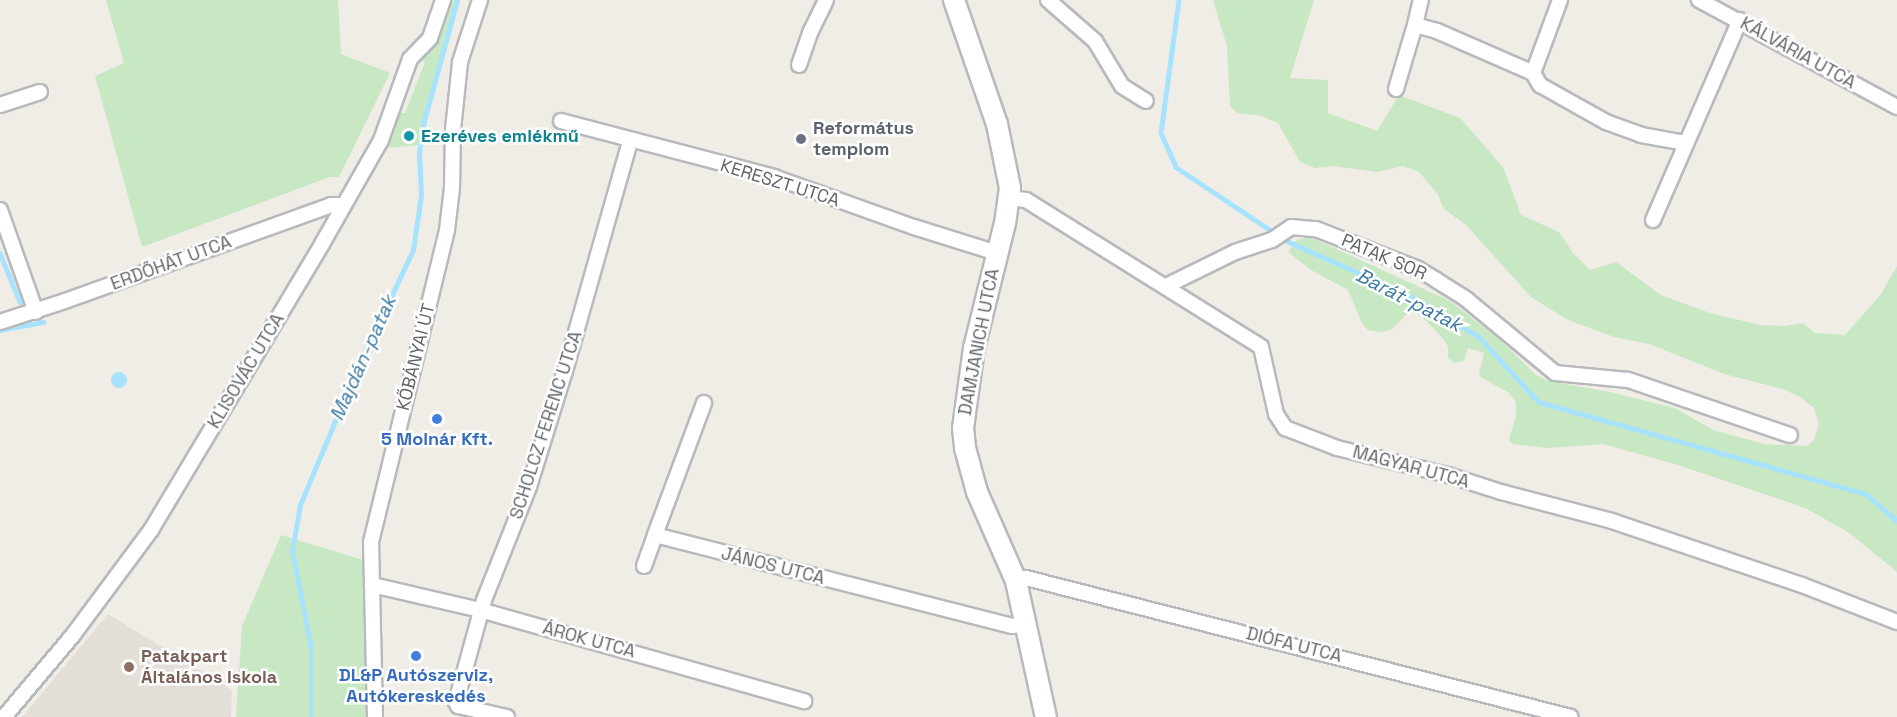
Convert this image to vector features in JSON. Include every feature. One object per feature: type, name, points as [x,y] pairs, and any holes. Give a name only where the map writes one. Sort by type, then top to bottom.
[{"type":"main road","name":"DAMJANICH UTCA","points":[[954,0],[997,124],[1005,158],[1010,198],[974,348],[963,428],[968,467],[1016,581],[1051,717]]},
{"type":"street","name":"KLISOVÁC UTCA","points":[[4,717],[73,635],[151,530],[322,244],[384,134],[411,59],[416,50],[430,38],[443,0]]},
{"type":"street","name":"KŐBÁNYAI ÚT","points":[[375,717],[371,542],[447,230],[460,62],[480,0]]},
{"type":"street","points":[[799,65],[811,31],[826,0]]},
{"type":"street","points":[[1048,0],[1095,41],[1122,86],[1146,101]]},
{"type":"street","points":[[1396,89],[1421,0]]},
{"type":"street","points":[[1533,73],[1560,0]]},
{"type":"street","name":"KÁLVÁRIA UTCA","points":[[1700,0],[1897,107]]},
{"type":"street","points":[[1653,220],[1740,20]]},
{"type":"street","points":[[1415,25],[1437,31],[1533,73],[1540,85],[1606,122],[1641,135],[1686,143]]},
{"type":"street","points":[[0,105],[40,92]]},
{"type":"street","name":"KERESZT UTCA","points":[[561,121],[774,177],[914,227],[997,253]]},
{"type":"street","name":"SCHOLCZ FERENC UTCA","points":[[507,717],[458,706],[456,702],[480,610],[529,488],[565,371],[630,141]]},
{"type":"street","name":"MAGYAR UTCA","points":[[1010,198],[1026,200],[1261,347],[1276,414],[1285,428],[1337,448],[1448,475],[1501,492],[1612,521],[1802,585],[1897,622]]},
{"type":"street","name":"ERDŐHÁT UTCA","points":[[0,322],[36,312],[325,207],[342,205]]},
{"type":"street","points":[[0,210],[36,312]]},
{"type":"street","name":"PATAK SOR","points":[[1166,286],[1235,252],[1272,240],[1291,227],[1316,229],[1418,269],[1466,299],[1555,373],[1628,380],[1790,435]]},
{"type":"street","points":[[644,566],[704,403]]},
{"type":"street","name":"JÁNOS UTCA","points":[[655,535],[1012,626],[1028,625]]},
{"type":"street","name":"DIÓFA UTCA","points":[[1016,581],[1026,578],[1571,717]]},
{"type":"street","name":"ÁROK UTCA","points":[[372,585],[480,610],[804,701]]},
{"type":"shaded area","name":"Patakpart Általános Iskola","points":[[108,614],[232,690],[231,717],[22,717]]},
{"type":"green space","points":[[106,0],[338,0],[341,54],[390,73],[339,177],[330,177],[142,247],[95,76],[124,63]]},
{"type":"green space","points":[[451,0],[457,0],[418,145],[387,148],[400,113],[405,113],[425,62],[419,59],[435,42]]},
{"type":"green space","points":[[1213,0],[1314,0],[1290,78],[1328,80],[1328,113],[1377,131],[1399,95],[1460,118],[1503,167],[1521,215],[1559,232],[1573,253],[1590,270],[1616,262],[1661,295],[1710,313],[1760,325],[1785,326],[1803,323],[1815,333],[1845,335],[1881,294],[1897,266],[1897,572],[1848,532],[1805,508],[1678,465],[1603,444],[1547,448],[1512,444],[1509,440],[1516,415],[1516,402],[1508,392],[1482,378],[1479,374],[1484,353],[1468,348],[1464,361],[1454,363],[1448,358],[1448,346],[1439,334],[1419,314],[1409,312],[1391,330],[1379,332],[1368,330],[1362,323],[1348,290],[1311,270],[1288,252],[1297,240],[1310,237],[1450,301],[1499,339],[1536,375],[1548,381],[1610,392],[1675,408],[1713,430],[1765,444],[1807,446],[1814,440],[1819,424],[1814,408],[1800,397],[1783,389],[1724,374],[1649,344],[1614,337],[1568,320],[1531,297],[1466,225],[1444,209],[1437,193],[1419,172],[1403,166],[1377,172],[1334,166],[1315,168],[1300,162],[1278,123],[1262,116],[1237,113],[1230,106],[1227,46]]},
{"type":"green space","points":[[281,535],[370,562],[375,717],[236,717],[242,626]]},
{"type":"water","points":[[119,372],[127,380],[119,388],[111,380]]},
{"type":"waterway","name":"Majdán-patak","points":[[311,717],[311,648],[292,551],[300,505],[353,378],[413,250],[421,195],[419,153],[424,121],[457,0]]},
{"type":"waterway","name":"Barát-patak","points":[[1179,0],[1161,133],[1176,167],[1287,241],[1410,296],[1478,336],[1539,402],[1866,494],[1897,521]]},
{"type":"waterway","points":[[0,253],[20,302]]},
{"type":"waterway","points":[[0,330],[43,322]]},
{"type":"place","name":"Ezeréves emlékmű","points":[[409,136]]},
{"type":"place","name":"Református templom","points":[[801,139]]},
{"type":"place","name":"5 Molnár Kft.","points":[[437,419]]},
{"type":"place","name":"DL&P Autószerviz, Autókereskedés","points":[[416,656]]},
{"type":"place","name":"Patakpart Általános Iskola","points":[[129,667]]}]
